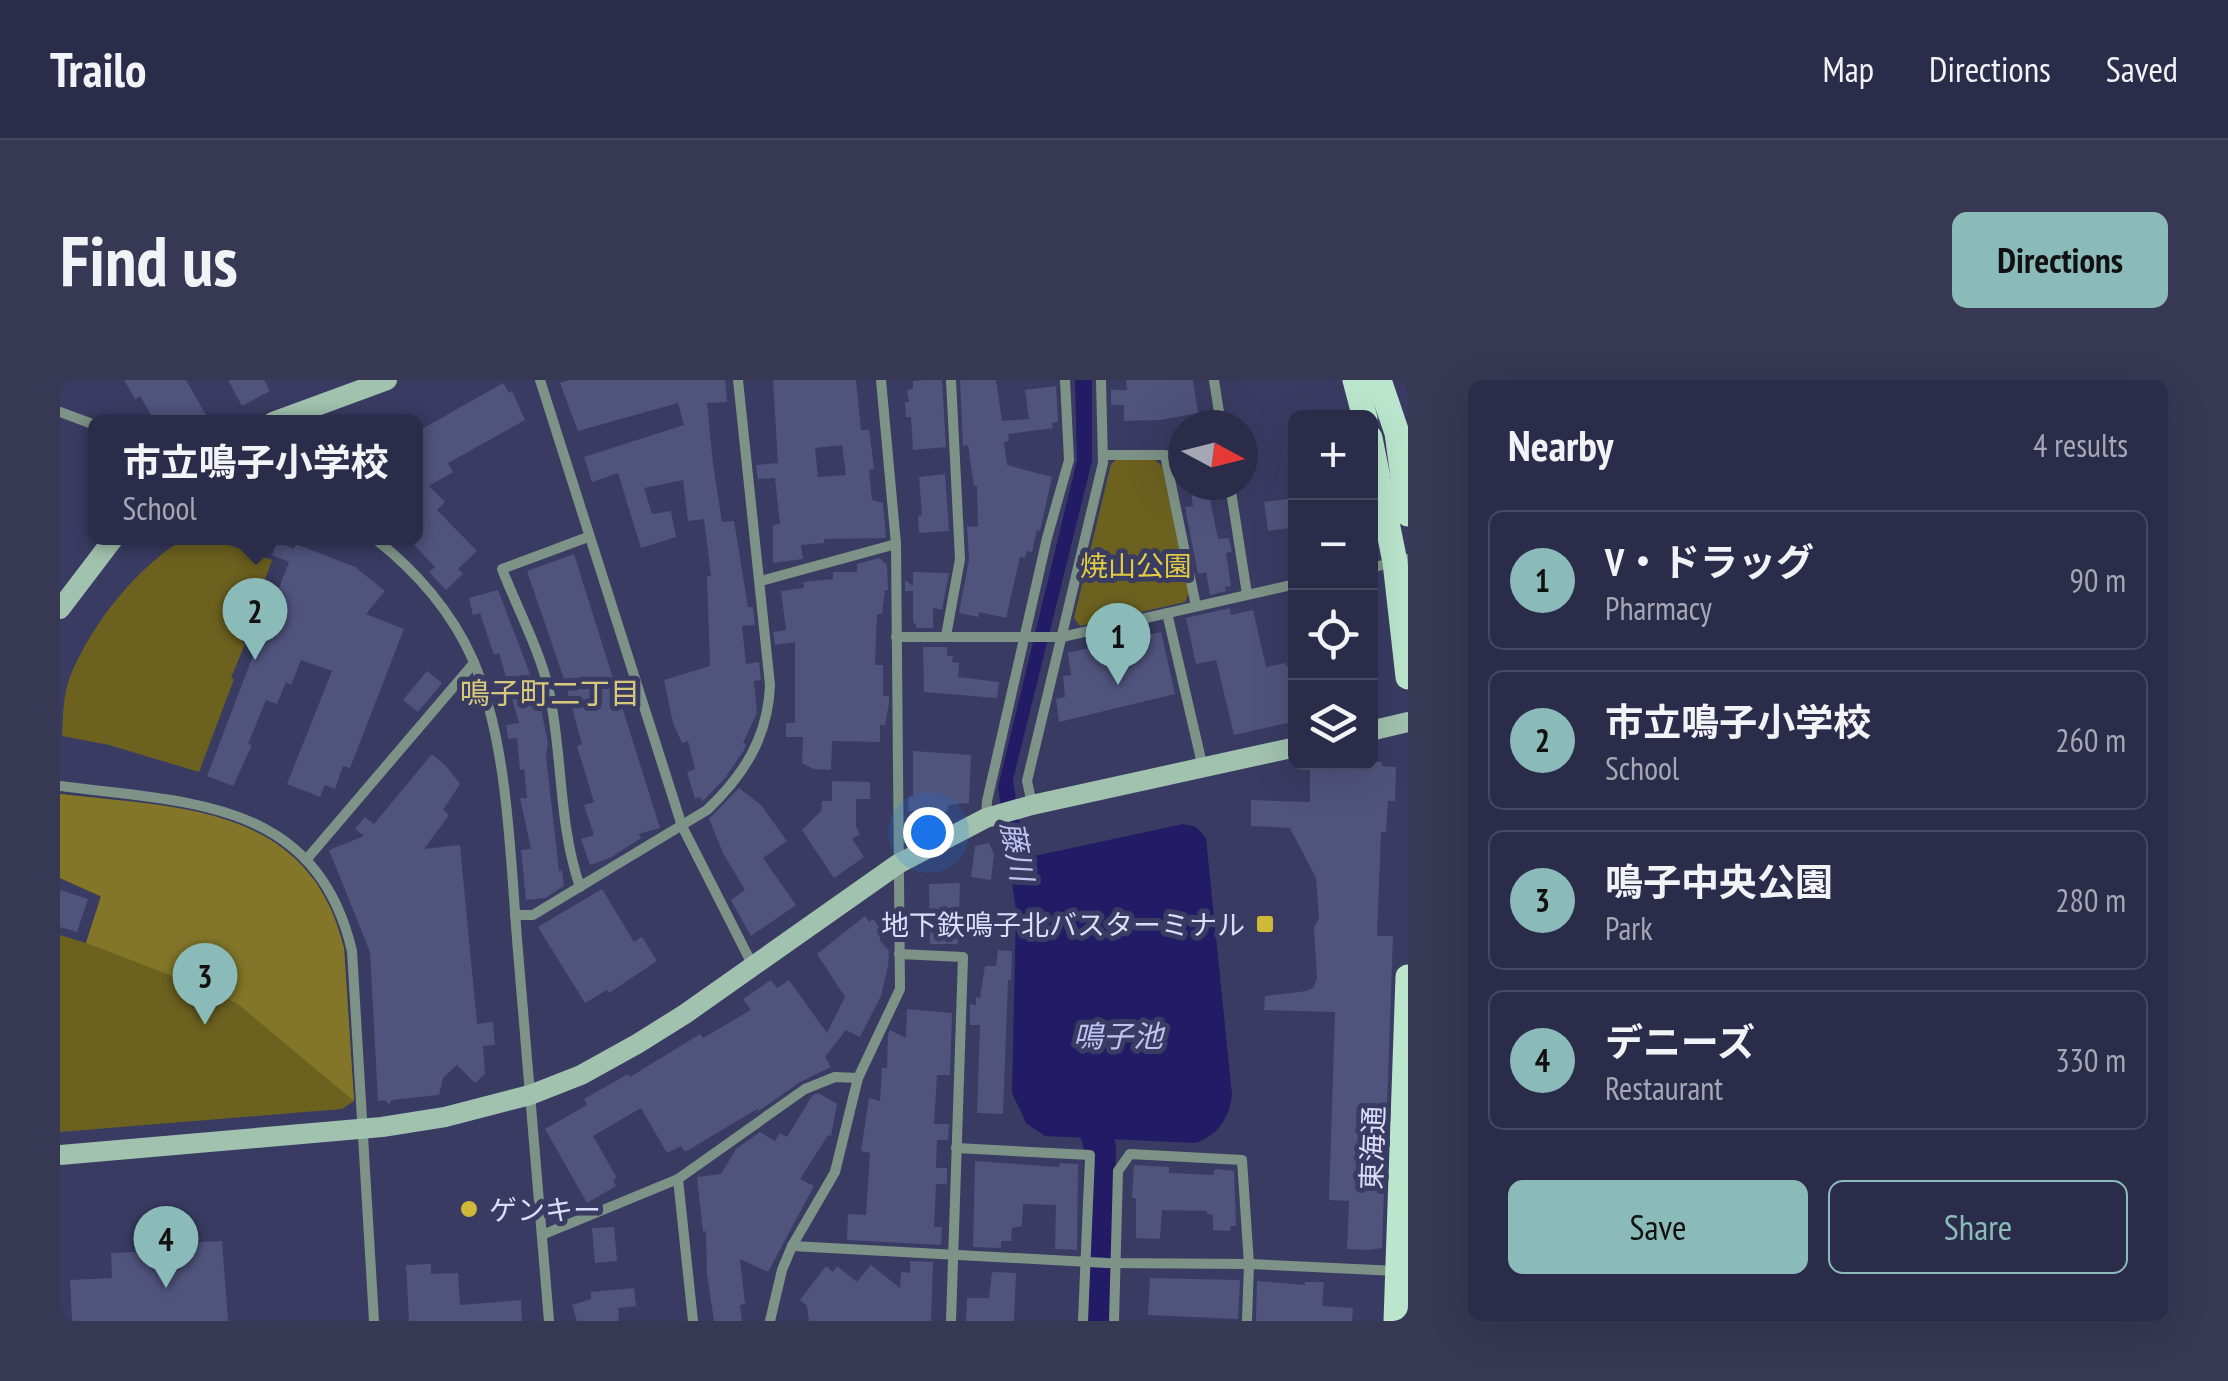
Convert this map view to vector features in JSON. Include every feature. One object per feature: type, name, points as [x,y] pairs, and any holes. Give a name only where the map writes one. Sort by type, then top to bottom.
[{"type":"main road","points":[[1355,380],[1363,410]]},
{"type":"main road","points":[[1378,380],[1397,433],[1408,514]]},
{"type":"main road","points":[[1378,486],[1408,677]]},
{"type":"main road","name":"東海通","points":[[1396,1321],[1403,1271],[1408,977]]},
{"type":"street","points":[[292,415],[386,380]]},
{"type":"street","points":[[540,380],[682,826],[753,966]]},
{"type":"street","points":[[515,915],[533,915],[707,810],[754,754],[769,710],[770,685],[738,380]]},
{"type":"street","points":[[770,1321],[792,1246],[835,1172],[858,1078],[900,989],[896,544],[881,380]]},
{"type":"street","points":[[946,636],[960,559],[951,380]]},
{"type":"street","points":[[991,817],[986,802],[1069,460],[1066,380]]},
{"type":"street","points":[[1027,806],[1027,781],[1103,455],[1102,380]]},
{"type":"street","points":[[1214,380],[1219,410]]},
{"type":"street","points":[[60,412],[88,422]]},
{"type":"street","points":[[1103,455],[1164,455],[1196,606]]},
{"type":"street","points":[[1232,500],[1247,594]]},
{"type":"street","points":[[580,887],[566,848],[548,687],[502,569],[588,536]]},
{"type":"street","points":[[761,582],[896,544]]},
{"type":"street","points":[[60,609],[109,545]]},
{"type":"street","points":[[383,545],[432,596],[464,642],[494,722],[515,915],[549,1321]]},
{"type":"street","points":[[896,637],[1059,637],[1288,586]]},
{"type":"street","points":[[1167,613],[1203,768]]},
{"type":"street","points":[[306,860],[474,663]]},
{"type":"street","points":[[1378,728],[1408,722]]},
{"type":"street","points":[[60,1155],[364,1130],[445,1116],[530,1095],[582,1075],[637,1044],[898,864],[991,817],[1288,750]]},
{"type":"street","points":[[60,786],[210,806],[237,814],[266,828],[306,860],[340,911],[352,951],[374,1321]]},
{"type":"street","points":[[900,954],[963,957],[952,1321]]},
{"type":"street","points":[[542,1235],[678,1179],[805,1089],[836,1077],[858,1078]]},
{"type":"street","points":[[956,1148],[1090,1155],[1089,1262],[1083,1321]]},
{"type":"street","points":[[1114,1321],[1112,1263],[1118,1171],[1130,1154],[1242,1160],[1249,1264],[1247,1321]]},
{"type":"street","points":[[678,1179],[693,1321]]},
{"type":"street","points":[[792,1246],[1112,1263],[1403,1271]]},
{"type":"green space","name":"焼山公園","points":[[1117,459],[1154,459],[1162,466],[1189,593],[1185,602],[1080,626],[1074,618],[1111,464]]},
{"type":"green space","points":[[174,545],[229,545],[272,560],[199,772],[109,745],[62,736],[68,681],[80,654],[118,597]]},
{"type":"green space","points":[[60,794],[146,804],[274,842],[294,858],[316,882],[332,911],[344,948],[354,1101],[342,1109],[60,1132],[60,935],[86,943],[101,897],[60,878]]},
{"type":"shaded area","points":[[60,794],[150,804],[234,822],[270,840],[302,865],[327,901],[344,948],[354,1101],[238,1004],[86,943],[101,896],[60,878]]},
{"type":"water","name":"鳴子池","points":[[1075,380],[1092,380],[1092,461],[1013,780],[1025,858],[1183,824],[1196,827],[1206,838],[1232,1095],[1221,1125],[1195,1143],[1045,1136],[1026,1123],[1012,1093],[1016,910],[998,787],[1077,460]]},
{"type":"building","points":[[124,380],[186,380],[206,415],[151,415],[140,396],[135,399]]},
{"type":"building","points":[[228,380],[264,380],[270,391],[242,406]]},
{"type":"building","points":[[725,380],[727,402],[707,403],[713,464],[722,522],[734,521],[748,607],[753,607],[755,625],[742,626],[746,664],[759,662],[761,680],[754,681],[757,713],[743,743],[744,750],[702,802],[700,797],[695,799],[687,772],[695,769],[688,741],[682,743],[673,723],[664,680],[710,666],[707,576],[711,576],[704,519],[688,521],[683,480],[644,488],[652,514],[671,511],[676,537],[641,548],[618,473],[592,482],[584,457],[684,425],[678,403],[578,431],[560,383]]},
{"type":"building","points":[[773,380],[856,380],[861,430],[869,430],[871,444],[872,500],[883,503],[886,538],[824,539],[824,543],[801,545],[803,559],[773,563],[773,525],[780,524],[775,478],[758,479],[756,465],[778,463]],"holes":[[[842,445],[846,475],[818,477],[815,448]]]},
{"type":"building","points":[[942,380],[946,447],[913,450],[911,417],[906,417],[907,390],[913,389],[913,381]]},
{"type":"building","points":[[960,380],[996,380],[1002,421],[1029,419],[1025,390],[1056,386],[1058,422],[1052,423],[1053,428],[1008,434],[1009,441],[1004,442],[1007,465],[1052,477],[1032,552],[1020,557],[1006,618],[979,612],[978,617],[959,613],[969,560],[967,526],[978,527],[977,486],[968,445],[963,446]]},
{"type":"building","points":[[1126,380],[1193,380],[1198,410],[1168,410],[1168,419],[1161,420],[1124,421],[1124,405],[1111,405],[1111,390],[1127,390]]},
{"type":"building","points":[[503,383],[509,393],[512,391],[525,420],[448,463],[453,472],[429,486],[445,502],[437,510],[477,551],[458,569],[463,574],[446,590],[429,572],[435,567],[415,546],[423,545],[423,428]]},
{"type":"building","points":[[945,474],[949,531],[919,533],[919,477]]},
{"type":"building","points":[[1288,499],[1288,528],[1268,531],[1264,502]]},
{"type":"building","points":[[1192,500],[1210,500],[1218,539],[1229,538],[1232,552],[1226,553],[1231,586],[1225,587],[1226,591],[1210,595],[1206,572],[1198,574],[1185,507],[1193,506]]},
{"type":"building","points":[[276,545],[294,549],[299,545],[355,567],[385,591],[366,614],[404,629],[350,768],[343,766],[335,789],[325,785],[320,797],[287,784],[332,671],[301,660],[291,685],[286,682],[277,704],[266,700],[248,744],[252,745],[233,786],[207,776],[289,562],[272,555]]},
{"type":"building","points":[[574,554],[660,828],[639,834],[641,838],[610,858],[590,865],[581,839],[594,835],[584,805],[594,802],[577,746],[582,744],[527,571]]},
{"type":"building","points":[[879,558],[887,565],[888,590],[882,614],[877,614],[875,665],[883,665],[883,696],[889,696],[885,725],[880,725],[880,742],[832,741],[831,770],[814,769],[802,763],[803,737],[786,737],[786,723],[795,723],[795,642],[775,645],[773,632],[786,630],[781,591],[804,588],[803,582],[833,579],[833,572],[857,572],[857,564]]},
{"type":"building","points":[[913,572],[949,573],[942,610],[933,608],[933,628],[916,628],[913,623],[913,591],[905,591],[905,580],[913,586]]},
{"type":"building","points":[[498,590],[538,695],[548,743],[546,756],[564,886],[545,898],[526,900],[521,850],[531,849],[520,798],[527,798],[524,769],[520,770],[517,738],[508,739],[506,725],[519,723],[499,653],[494,655],[480,613],[473,615],[469,598]]},
{"type":"building","points":[[1230,608],[1231,615],[1253,610],[1266,667],[1288,666],[1288,723],[1234,735],[1216,660],[1196,664],[1186,618]]},
{"type":"building","points":[[1161,632],[1175,694],[1059,722],[1056,699],[1065,697],[1063,676],[1071,675],[1068,653]]},
{"type":"building","points":[[923,647],[947,647],[947,656],[953,656],[952,662],[959,663],[958,677],[999,682],[997,698],[924,692]]},
{"type":"building","points":[[427,671],[442,683],[418,712],[403,700]]},
{"type":"building","points":[[913,751],[971,755],[969,803],[948,805],[947,812],[934,811],[934,821],[913,819],[913,811],[908,811],[909,796],[913,797]]},
{"type":"building","points":[[432,754],[460,784],[443,810],[449,815],[424,849],[460,845],[477,1024],[493,1022],[495,1045],[483,1046],[485,1074],[475,1083],[457,1065],[443,1078],[439,1095],[392,1100],[389,1104],[378,1101],[370,952],[329,850],[364,836],[355,829],[365,817],[374,824]]},
{"type":"building","points":[[1378,762],[1396,767],[1395,801],[1388,801],[1386,832],[1381,832],[1377,936],[1393,936],[1382,1248],[1347,1249],[1349,1201],[1329,1200],[1335,1012],[1264,1010],[1265,996],[1314,987],[1314,927],[1319,918],[1316,878],[1290,828],[1251,826],[1251,800],[1310,802],[1310,770],[1378,770]]},
{"type":"building","points":[[832,781],[870,782],[870,799],[856,799],[856,827],[860,834],[852,839],[864,857],[834,878],[802,830],[821,811],[822,801],[832,801]]},
{"type":"building","points":[[739,788],[761,805],[787,841],[763,858],[796,905],[751,936],[731,900],[745,890],[709,819]]},
{"type":"building","points":[[989,843],[994,854],[991,880],[971,877],[975,846]]},
{"type":"building","points":[[960,883],[958,944],[930,944],[929,884]]},
{"type":"building","points":[[602,889],[634,942],[642,937],[657,961],[609,993],[607,990],[585,1003],[538,927]]},
{"type":"building","points":[[60,890],[88,899],[77,932],[60,927]]},
{"type":"building","points":[[865,916],[879,927],[880,941],[889,951],[888,966],[881,996],[860,1037],[846,1030],[825,1057],[831,1067],[685,1152],[681,1146],[667,1153],[641,1108],[593,1136],[617,1178],[613,1180],[616,1186],[587,1203],[545,1129],[587,1105],[584,1099],[751,1010],[743,999],[771,980],[777,988],[789,980],[827,1033],[845,997],[817,954]]},
{"type":"building","points":[[998,950],[1012,951],[1003,1114],[977,1113],[980,1025],[970,1025],[970,1004],[976,1005],[976,997],[980,998],[985,966],[996,966]]},
{"type":"building","points":[[907,1009],[952,1013],[950,1075],[937,1075],[934,1124],[949,1124],[948,1140],[937,1140],[936,1168],[947,1168],[947,1184],[936,1184],[934,1227],[942,1227],[941,1245],[847,1240],[848,1214],[866,1215],[870,1153],[861,1151],[869,1098],[880,1101],[882,1068],[887,1068],[888,1034],[890,1030],[906,1038]]},
{"type":"building","points":[[818,1093],[837,1104],[831,1136],[828,1135],[800,1179],[814,1186],[768,1272],[740,1259],[745,1304],[740,1305],[742,1321],[714,1321],[697,1177],[721,1174],[736,1149],[760,1132],[775,1141],[780,1133],[787,1137],[812,1096]]},
{"type":"building","points":[[975,1161],[1059,1167],[1060,1163],[1078,1164],[1077,1250],[1055,1249],[1056,1205],[1023,1204],[1022,1226],[1012,1228],[1011,1241],[1001,1241],[1001,1248],[973,1247]]},
{"type":"building","points":[[1134,1165],[1169,1167],[1169,1173],[1213,1175],[1215,1169],[1234,1171],[1236,1226],[1231,1226],[1230,1231],[1213,1230],[1213,1215],[1207,1211],[1162,1210],[1160,1239],[1136,1238]]},
{"type":"building","points":[[614,1227],[617,1261],[595,1263],[592,1228]]},
{"type":"building","points":[[222,1241],[228,1321],[72,1321],[70,1280],[112,1278],[111,1253],[136,1252],[135,1246]]},
{"type":"building","points":[[910,1261],[933,1262],[931,1321],[809,1321],[807,1306],[800,1300],[826,1266],[833,1272],[837,1266],[857,1282],[871,1265],[900,1288],[901,1272],[910,1273]]},
{"type":"building","points":[[431,1264],[431,1274],[458,1273],[460,1305],[521,1300],[522,1321],[409,1321],[406,1265]]},
{"type":"building","points":[[992,1272],[1016,1273],[1014,1321],[966,1321],[967,1298],[989,1298]]},
{"type":"building","points":[[1150,1278],[1240,1280],[1238,1319],[1148,1315]]},
{"type":"building","points":[[1257,1281],[1305,1285],[1324,1282],[1322,1306],[1353,1308],[1352,1321],[1256,1321]]},
{"type":"building","points":[[634,1288],[636,1306],[618,1308],[619,1321],[577,1321],[572,1305],[591,1299],[591,1292]]},
{"type":"waterway","name":"藤川","points":[[1086,1098],[1100,1147],[1098,1321]]},
{"type":"place","name":"市立鳴子小学校","points":[[255,660]]},
{"type":"place","name":"V・ドラッグ","points":[[1118,685]]},
{"type":"place","name":"地下鉄鳴子北バスターミナル","points":[[1265,924]]},
{"type":"place","name":"鳴子中央公園","points":[[205,1025]]},
{"type":"place","name":"ゲンキー","points":[[469,1209]]},
{"type":"place","name":"デニーズ","points":[[166,1288]]},
{"type":"district","name":"鳴子町二丁目","points":[[550,692]]}]
